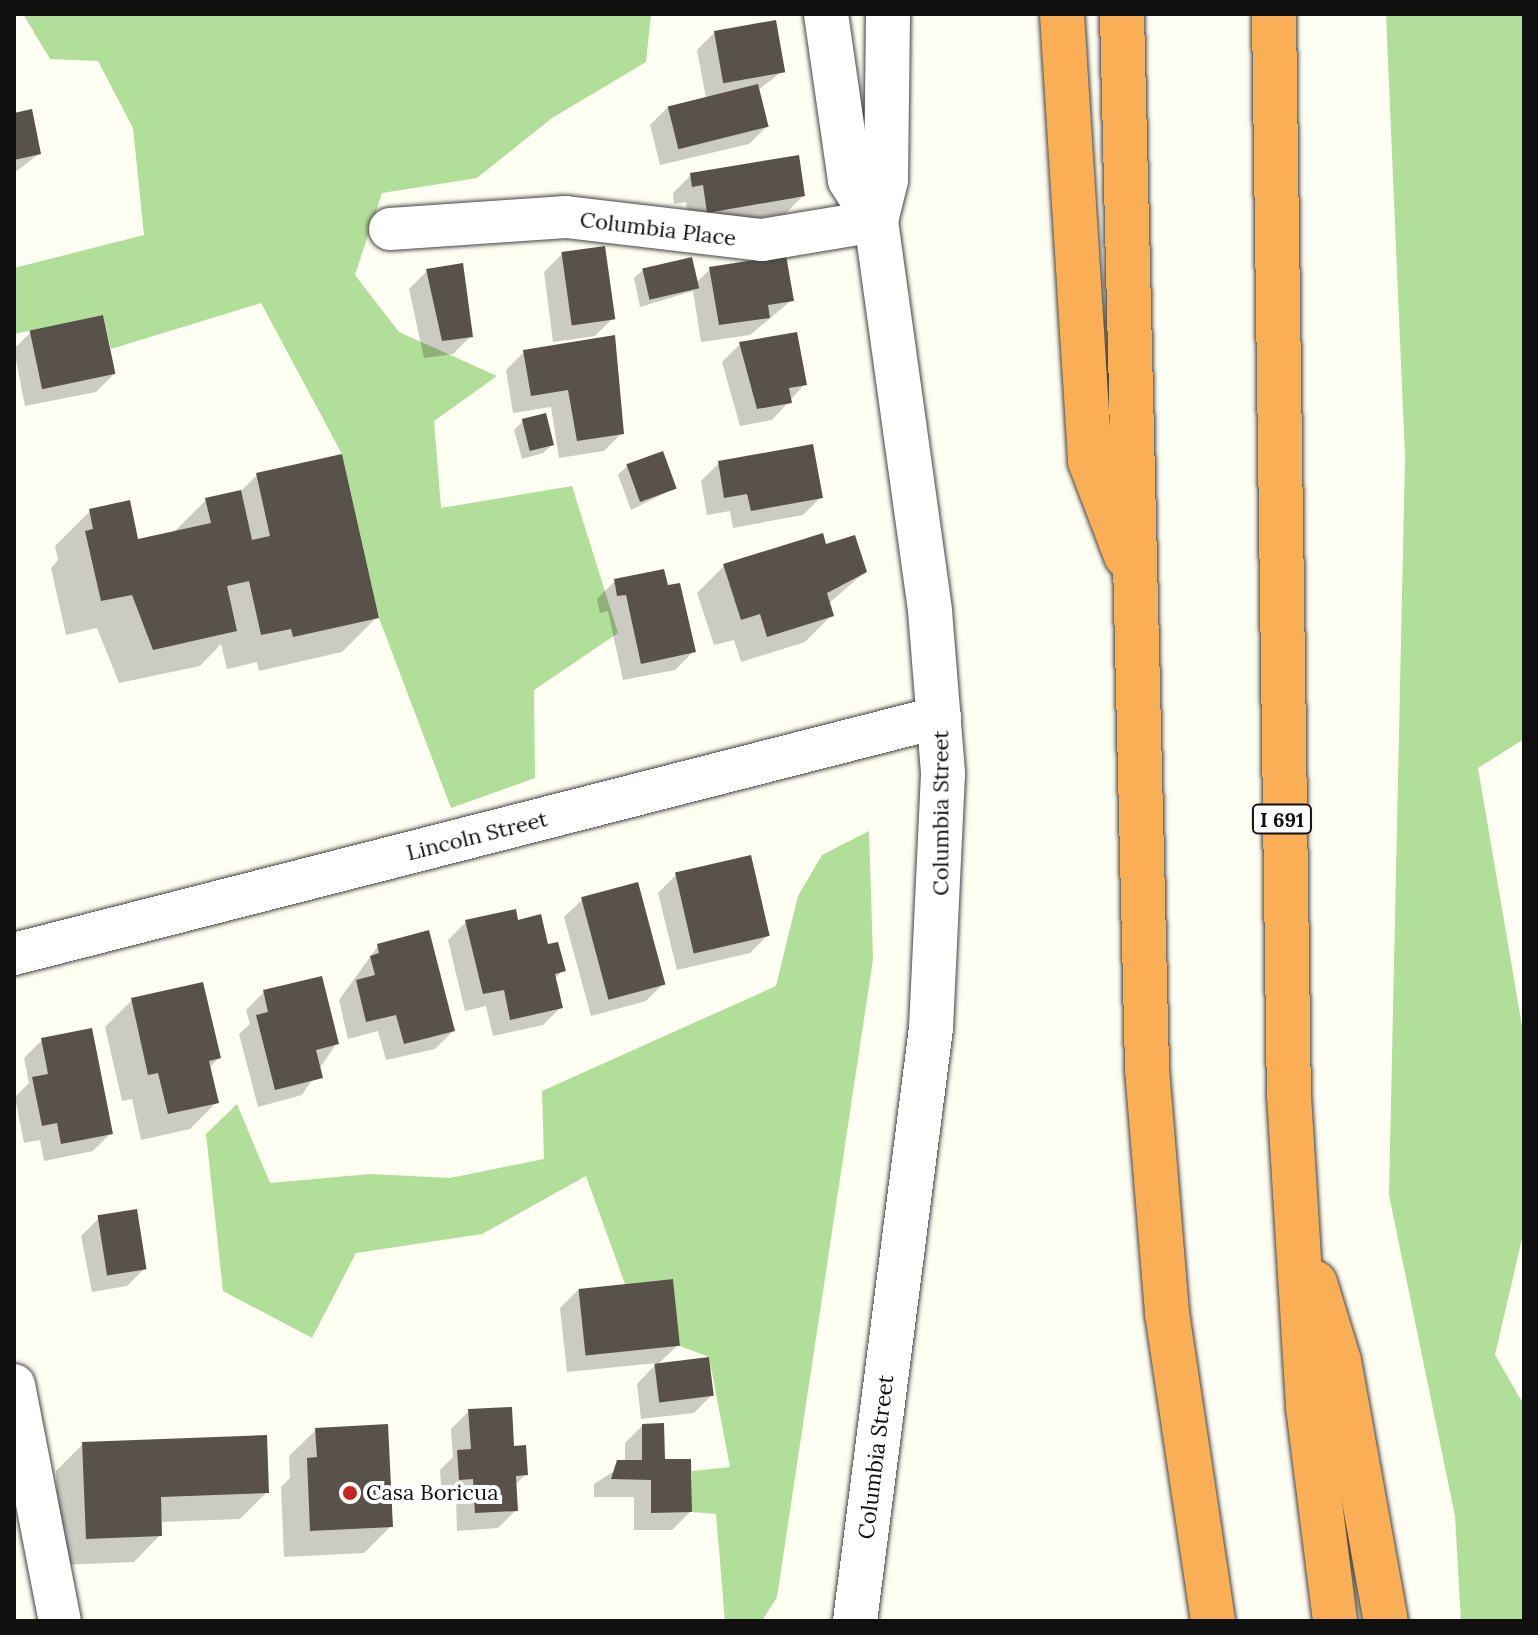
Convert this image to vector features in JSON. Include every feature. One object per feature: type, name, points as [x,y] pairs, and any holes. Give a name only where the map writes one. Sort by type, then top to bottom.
[{"type":"highway","points":[[1062,14],[1090,461],[1132,570]]},
{"type":"highway","points":[[1122,14],[1132,570],[1152,1151],[1177,1393],[1213,1621]]},
{"type":"highway","name":"I 691","points":[[1274,14],[1282,828],[1296,1239],[1313,1465],[1335,1621]]},
{"type":"highway","points":[[1296,1239],[1339,1361],[1386,1621]]},
{"type":"street","name":"Columbia Street","points":[[826,14],[850,180],[876,221],[940,717],[942,896],[931,1028],[855,1621]]},
{"type":"street","points":[[876,221],[886,180],[888,14]]},
{"type":"street","name":"Columbia Place","points":[[390,229],[566,217],[762,240],[876,221]]},
{"type":"street","name":"Lincoln Street","points":[[14,954],[940,717]]},
{"type":"street","points":[[14,1385],[60,1621]]},
{"type":"green space","points":[[23,14],[651,14],[646,62],[552,118],[477,178],[382,193],[355,275],[399,332],[497,376],[434,421],[441,508],[572,486],[618,633],[534,690],[535,778],[451,808],[379,618],[342,454],[261,303],[111,349],[103,315],[14,334],[14,268],[144,235],[133,128],[98,61],[50,59]]},
{"type":"green space","points":[[1386,14],[1524,14],[1524,739],[1478,768],[1524,1038],[1524,1230],[1495,1355],[1524,1405],[1524,1621],[1461,1621],[1455,1516],[1389,1195],[1405,457]]},
{"type":"green space","points":[[869,831],[873,959],[777,1597],[762,1621],[725,1621],[716,1514],[692,1512],[692,1471],[730,1467],[709,1357],[680,1346],[673,1279],[625,1284],[586,1176],[482,1234],[356,1253],[312,1338],[223,1291],[206,1134],[237,1104],[270,1183],[370,1174],[450,1178],[544,1159],[542,1091],[776,986],[798,896],[822,855]]},
{"type":"building","points":[[776,20],[785,72],[723,83],[714,31]]},
{"type":"building","points":[[758,84],[769,127],[678,149],[668,106]]},
{"type":"building","points":[[32,109],[41,154],[14,160],[14,113]]},
{"type":"building","points":[[799,155],[805,196],[707,213],[703,185],[692,187],[690,173]]},
{"type":"building","points":[[605,246],[615,319],[572,325],[561,252]]},
{"type":"building","points":[[786,255],[794,301],[768,305],[770,318],[719,325],[709,267]]},
{"type":"building","points":[[692,257],[699,288],[650,300],[642,268]]},
{"type":"building","points":[[463,263],[473,337],[442,341],[426,269]]},
{"type":"building","points":[[103,315],[115,374],[42,389],[30,331]]},
{"type":"building","points":[[797,332],[807,385],[789,388],[792,403],[757,409],[739,342]]},
{"type":"building","points":[[615,335],[624,434],[577,441],[568,390],[531,396],[523,350]]},
{"type":"building","points":[[546,413],[554,445],[530,451],[522,419]]},
{"type":"building","points":[[813,444],[823,498],[751,511],[747,494],[724,498],[718,461]]},
{"type":"building","points":[[663,451],[677,489],[640,502],[626,464]]},
{"type":"building","points":[[342,454],[379,618],[293,637],[291,629],[261,635],[249,581],[227,586],[237,631],[153,650],[132,595],[101,601],[85,531],[93,529],[89,509],[130,500],[138,539],[211,523],[205,498],[241,490],[252,540],[270,536],[256,473]]},
{"type":"building","points":[[823,533],[826,544],[855,535],[867,572],[827,593],[834,616],[767,637],[760,614],[741,620],[723,564]]},
{"type":"building","points":[[664,569],[668,585],[680,583],[696,652],[641,664],[626,595],[617,596],[614,579]]},
{"type":"building","points":[[751,855],[770,936],[694,953],[675,873]]},
{"type":"building","points":[[638,882],[665,984],[608,1000],[581,897]]},
{"type":"building","points":[[516,909],[518,920],[541,914],[548,944],[558,942],[566,971],[555,974],[563,1008],[510,1020],[504,990],[483,994],[465,920]]},
{"type":"building","points":[[429,930],[455,1031],[404,1044],[396,1015],[366,1022],[356,980],[375,975],[370,956],[379,953],[377,944]]},
{"type":"building","points":[[322,976],[339,1044],[316,1050],[323,1078],[275,1090],[256,1015],[268,1012],[263,990]]},
{"type":"building","points":[[203,982],[221,1058],[209,1061],[219,1103],[168,1114],[158,1073],[148,1075],[131,998]]},
{"type":"building","points":[[92,1028],[113,1134],[61,1144],[57,1123],[42,1126],[32,1077],[48,1074],[41,1038]]},
{"type":"building","points":[[137,1209],[147,1269],[107,1276],[97,1215]]},
{"type":"building","points":[[673,1279],[680,1346],[586,1356],[579,1289]]},
{"type":"building","points":[[709,1357],[714,1396],[659,1402],[654,1364]]},
{"type":"building","points":[[512,1407],[514,1446],[526,1445],[528,1475],[516,1476],[518,1511],[475,1513],[473,1479],[459,1480],[457,1450],[471,1449],[468,1409]]},
{"type":"building","points":[[664,1423],[665,1459],[691,1459],[692,1512],[651,1513],[651,1480],[611,1479],[617,1460],[642,1460],[642,1424]]},
{"type":"building","name":"Casa Boricua","points":[[388,1424],[393,1527],[310,1531],[307,1458],[317,1457],[315,1428]]},
{"type":"building","points":[[267,1435],[269,1493],[161,1497],[162,1536],[86,1539],[82,1442]]},
{"type":"place","name":"Casa Boricua","points":[[350,1493]]}]
